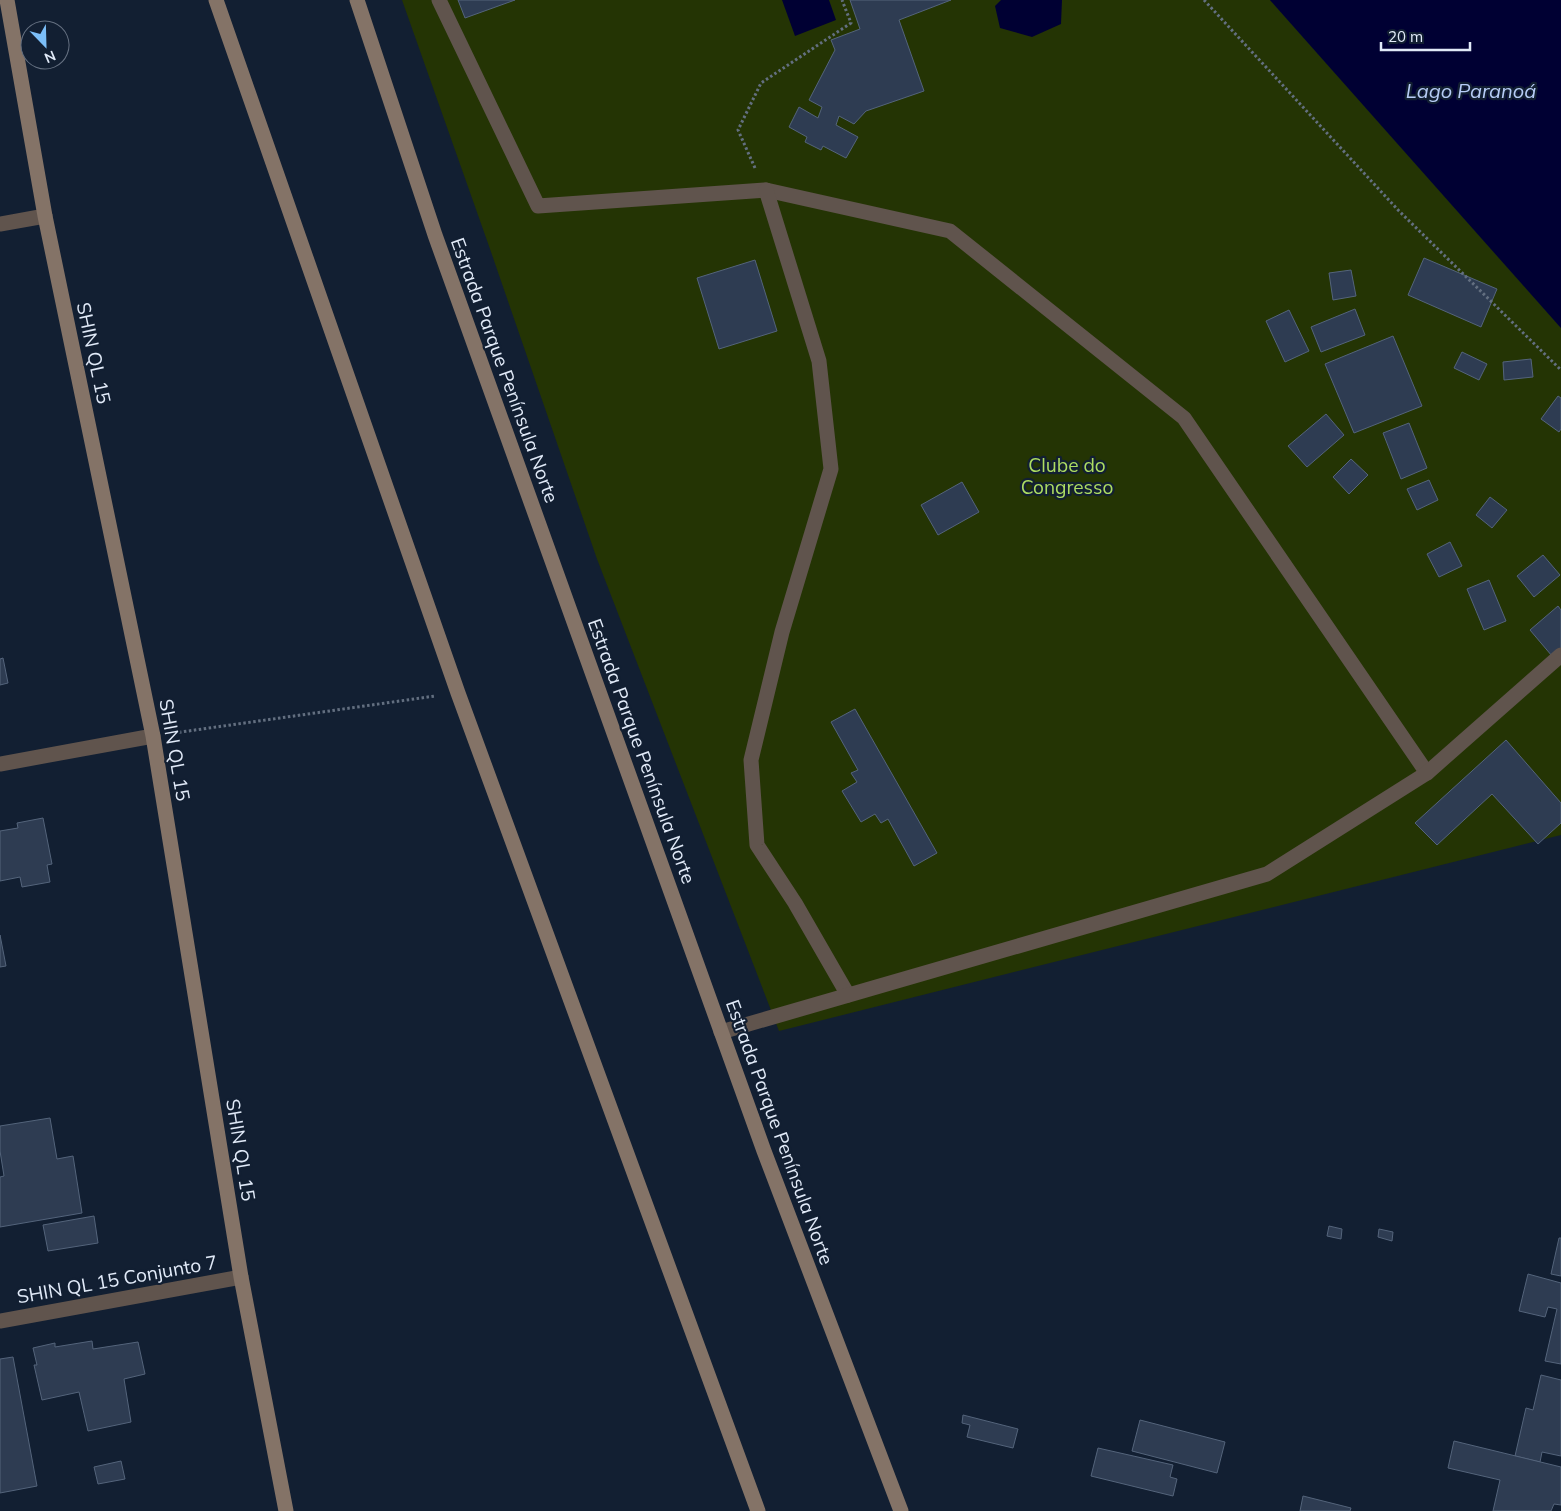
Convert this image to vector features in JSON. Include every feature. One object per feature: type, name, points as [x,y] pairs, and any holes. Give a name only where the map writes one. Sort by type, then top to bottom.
[{"type":"main road","name":"SHIN QL 15","points":[[7,0],[45,216],[153,736],[241,1277],[286,1511]]},
{"type":"main road","points":[[216,0],[458,693],[758,1511]]},
{"type":"main road","name":"Estrada Parque Península Norte","points":[[357,0],[435,235],[721,1032],[764,1151],[901,1511]]},
{"type":"street","points":[[439,0],[538,206],[766,190],[950,230],[1184,418],[1427,773]]},
{"type":"street","points":[[766,190],[819,362],[831,469],[782,632],[751,760],[757,845],[795,903],[848,995]]},
{"type":"street","points":[[0,224],[45,216]]},
{"type":"street","points":[[721,1032],[1267,874],[1427,773],[1561,655]]},
{"type":"street","points":[[0,764],[153,736]]},
{"type":"street","name":"SHIN QL 15 Conjunto 7","points":[[0,1321],[241,1277]]},
{"type":"path","points":[[766,190],[738,130],[760,83],[851,23],[842,0]]},
{"type":"path","points":[[1204,0],[1399,211],[1561,370]]},
{"type":"path","points":[[153,736],[458,693]]},
{"type":"green space","name":"Clube do Congresso","points":[[402,0],[1270,0],[1561,328],[1561,835],[779,1031],[597,559]]},
{"type":"water","points":[[782,0],[829,0],[836,20],[795,36]]},
{"type":"water","points":[[1001,0],[1062,0],[1061,24],[1032,37],[1000,28],[995,6]]},
{"type":"water","name":"Lago Paranoá","points":[[1270,0],[1561,0],[1561,328]]},
{"type":"building","points":[[458,0],[515,0],[465,18]]},
{"type":"building","points":[[850,0],[951,0],[899,20],[924,91],[866,111],[854,124],[839,116],[836,125],[858,137],[846,158],[823,146],[821,150],[805,142],[807,137],[789,127],[799,107],[818,118],[822,107],[809,100],[835,50],[831,40],[860,29]]},
{"type":"building","points":[[1424,258],[1497,289],[1481,327],[1408,295]]},
{"type":"building","points":[[755,260],[777,331],[719,349],[697,278]]},
{"type":"building","points":[[1351,270],[1356,296],[1333,300],[1329,273]]},
{"type":"building","points":[[1355,309],[1365,335],[1321,352],[1311,327]]},
{"type":"building","points":[[1289,310],[1309,351],[1285,362],[1266,321]]},
{"type":"building","points":[[1393,336],[1422,406],[1354,433],[1325,364]]},
{"type":"building","points":[[1462,352],[1487,364],[1479,380],[1454,368]]},
{"type":"building","points":[[1531,359],[1533,377],[1504,380],[1503,362]]},
{"type":"building","points":[[1558,396],[1561,398],[1561,429],[1559,432],[1541,419]]},
{"type":"building","points":[[1326,414],[1344,435],[1307,467],[1288,446]]},
{"type":"building","points":[[1409,423],[1427,468],[1401,479],[1383,433]]},
{"type":"building","points":[[1351,459],[1368,475],[1349,494],[1333,477]]},
{"type":"building","points":[[1429,480],[1438,500],[1417,510],[1407,489]]},
{"type":"building","points":[[962,482],[979,512],[938,535],[921,505]]},
{"type":"building","points":[[1490,497],[1507,510],[1492,528],[1476,515]]},
{"type":"building","points":[[1450,542],[1462,566],[1439,577],[1427,554]]},
{"type":"building","points":[[1543,555],[1560,575],[1534,597],[1517,576]]},
{"type":"building","points":[[1489,580],[1506,621],[1484,630],[1467,589]]},
{"type":"building","points":[[1558,606],[1561,610],[1561,648],[1552,656],[1530,630]]},
{"type":"building","points":[[3,658],[8,683],[0,685],[0,659]]},
{"type":"building","points":[[855,709],[937,853],[914,866],[888,819],[881,823],[875,814],[861,822],[842,791],[857,782],[851,773],[858,770],[831,722]]},
{"type":"building","points":[[1506,740],[1561,803],[1561,823],[1538,844],[1492,794],[1437,845],[1415,823]]},
{"type":"building","points":[[43,818],[52,864],[47,865],[50,882],[22,887],[20,877],[0,881],[0,831],[18,828],[17,823]]},
{"type":"building","points":[[0,935],[6,966],[0,967]]},
{"type":"building","points":[[50,1118],[57,1159],[73,1156],[82,1213],[0,1227],[0,1177],[4,1176],[0,1151],[0,1126]]},
{"type":"building","points":[[94,1216],[98,1243],[48,1251],[43,1225]]},
{"type":"building","points":[[1329,1226],[1342,1229],[1341,1239],[1327,1236]]},
{"type":"building","points":[[1379,1229],[1393,1232],[1392,1241],[1378,1237]]},
{"type":"building","points":[[1559,1238],[1561,1238],[1561,1276],[1551,1274]]},
{"type":"building","points":[[1528,1274],[1561,1283],[1561,1364],[1545,1361],[1557,1309],[1548,1307],[1545,1317],[1519,1311]]},
{"type":"building","points":[[92,1341],[93,1349],[138,1342],[145,1374],[124,1379],[131,1422],[88,1431],[79,1392],[42,1400],[34,1365],[37,1365],[33,1348],[55,1343],[55,1347]]},
{"type":"building","points":[[13,1357],[37,1486],[0,1493],[0,1359]]},
{"type":"building","points":[[1541,1375],[1561,1380],[1561,1456],[1542,1452],[1540,1462],[1515,1456],[1526,1408],[1533,1410]]},
{"type":"building","points":[[963,1415],[1018,1429],[1013,1448],[967,1437],[970,1425],[962,1423]]},
{"type":"building","points":[[1140,1420],[1225,1442],[1217,1473],[1132,1451]]},
{"type":"building","points":[[1454,1441],[1561,1467],[1561,1505],[1554,1504],[1551,1511],[1493,1511],[1500,1480],[1448,1468]]},
{"type":"building","points":[[1098,1448],[1173,1465],[1170,1477],[1177,1479],[1173,1496],[1091,1476]]},
{"type":"building","points":[[121,1461],[125,1479],[98,1484],[94,1467]]},
{"type":"building","points":[[1303,1496],[1351,1508],[1350,1511],[1300,1511]]}]
